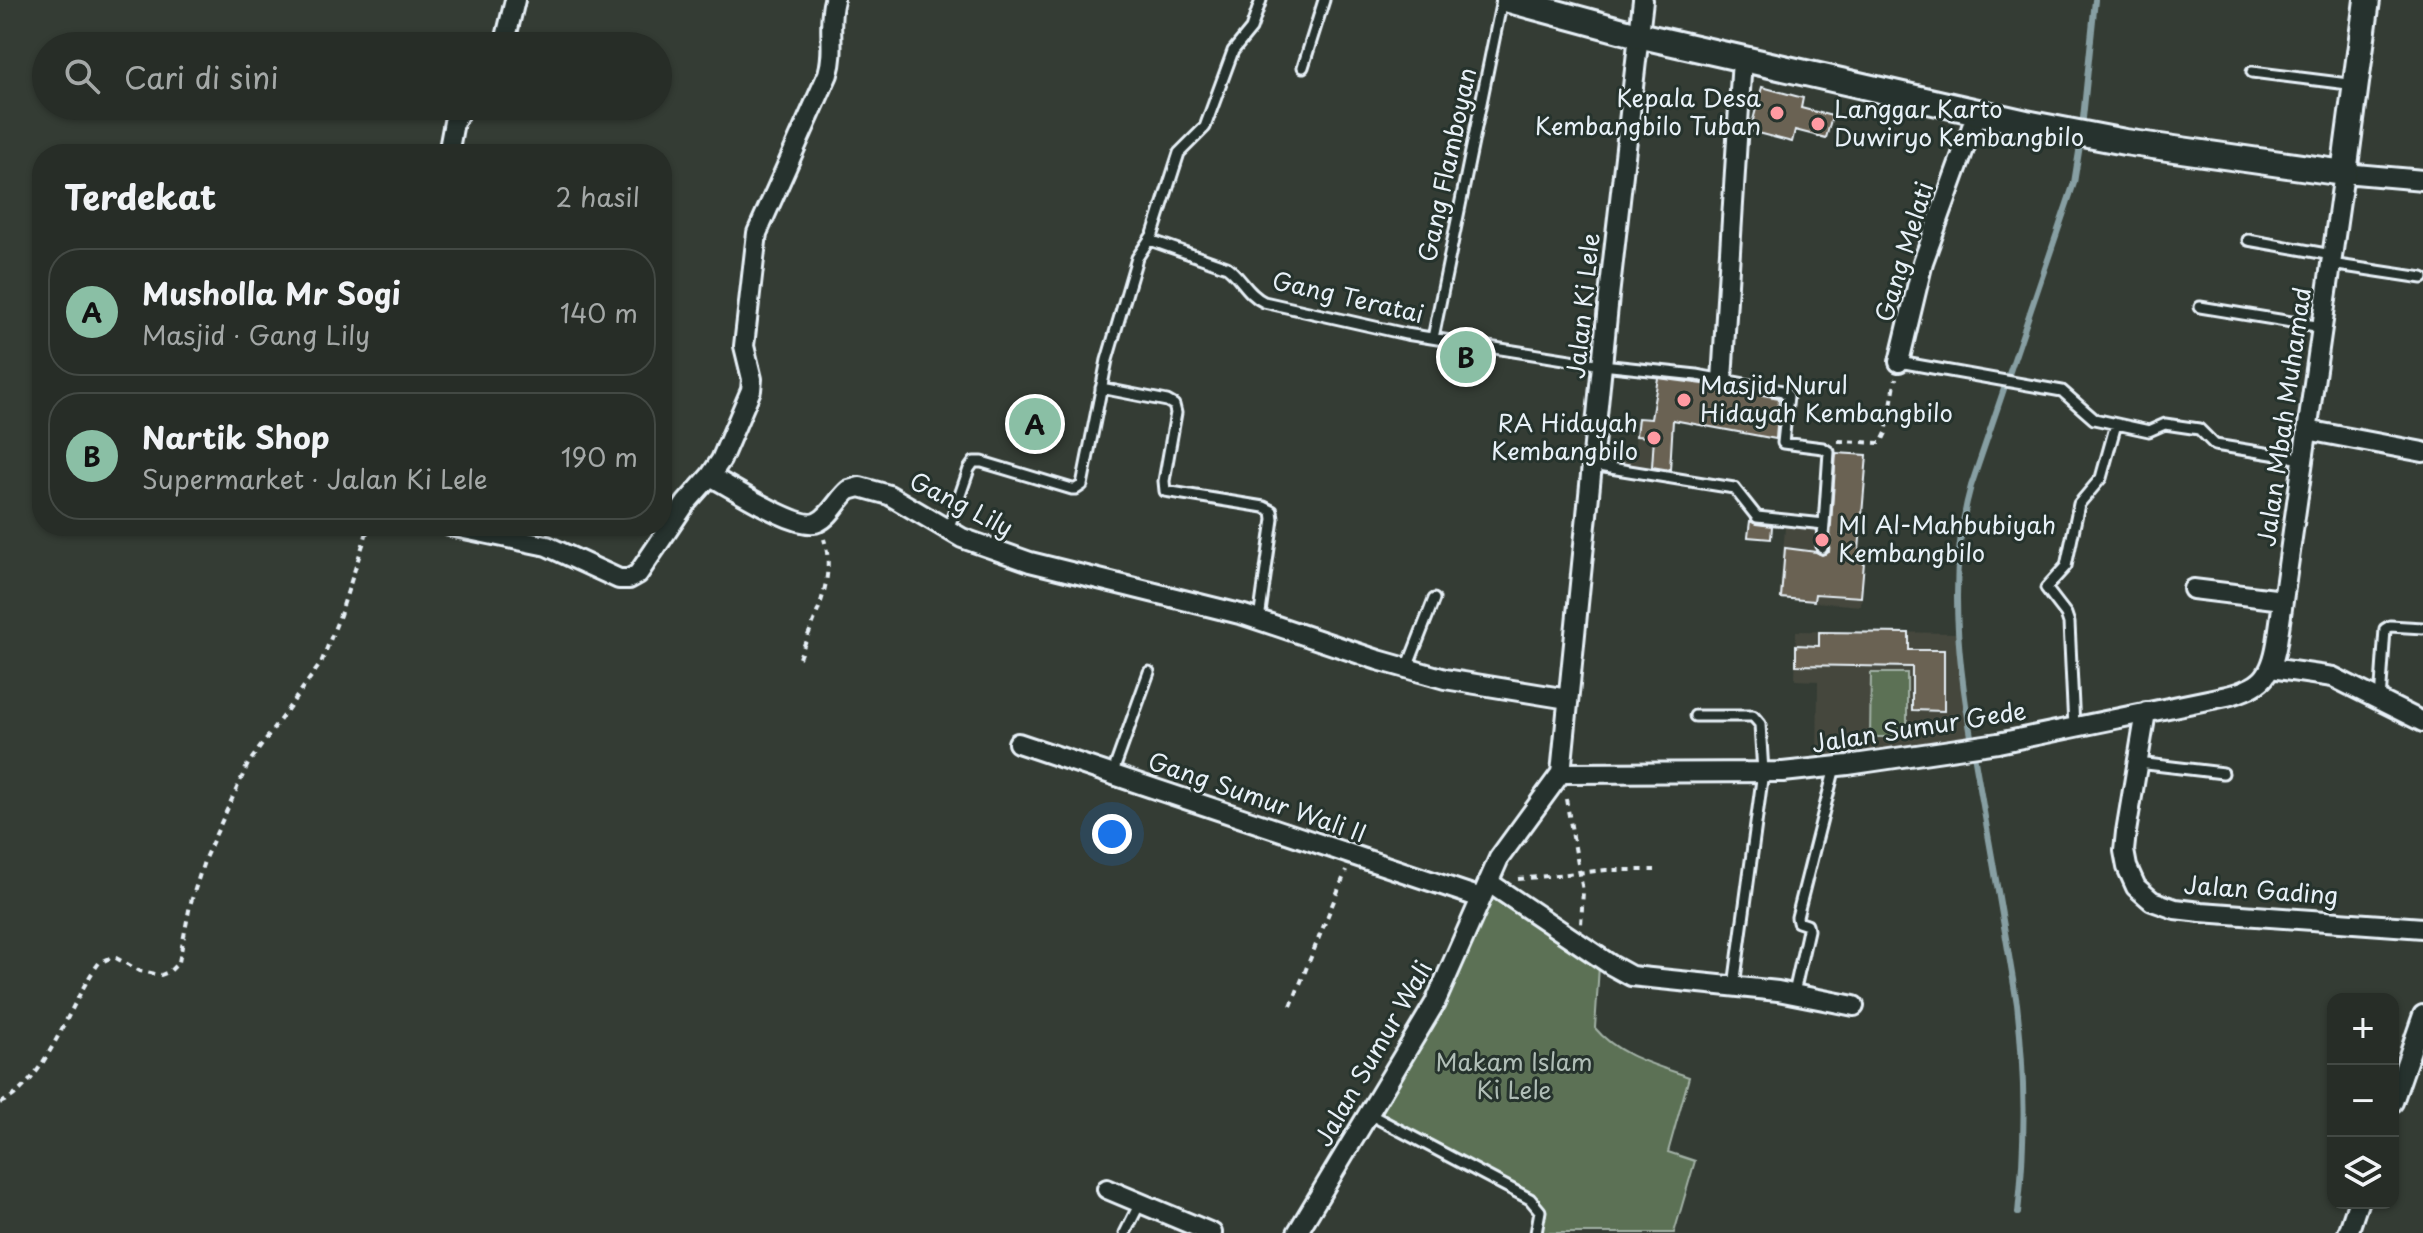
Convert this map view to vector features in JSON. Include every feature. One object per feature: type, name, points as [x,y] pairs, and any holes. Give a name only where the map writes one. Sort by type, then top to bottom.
[{"type":"street","points":[[507,32],[515,0]]},
{"type":"street","points":[[672,524],[721,460],[751,390],[752,375],[744,346],[755,243],[763,215],[830,69],[830,18],[834,0]]},
{"type":"street","points":[[1509,0],[1638,35],[2081,134],[2344,173],[2423,180]]},
{"type":"street","name":"Jalan Ki Lele","points":[[1561,773],[1643,0]]},
{"type":"street","points":[[2344,173],[2367,0]]},
{"type":"street","points":[[1722,380],[1742,59]]},
{"type":"street","name":"Gang Melati","points":[[1899,362],[1923,262],[1977,113]]},
{"type":"street","points":[[450,144],[455,120]]},
{"type":"street","name":"Jalan Mbah Muhamad","points":[[2271,668],[2344,173]]},
{"type":"street","points":[[2307,430],[2423,452]]},
{"type":"street","points":[[710,476],[790,519],[805,524],[818,522]]},
{"type":"street","name":"Gang Lily","points":[[818,522],[845,493],[860,487],[902,501],[973,543],[1030,562],[1259,620],[1456,681],[1568,699]]},
{"type":"street","points":[[498,536],[547,546],[619,579],[629,579],[638,574],[664,536]]},
{"type":"street","points":[[2193,589],[2283,600]]},
{"type":"street","points":[[2271,668],[2323,674],[2423,722]]},
{"type":"street","name":"Jalan Sumur Gede","points":[[1561,773],[1763,772],[1835,767],[1975,747],[2242,692],[2261,682],[2271,668]]},
{"type":"street","name":"Jalan Gading","points":[[2146,712],[2124,851],[2132,880],[2152,901],[2175,909],[2201,912],[2423,928]]},
{"type":"street","name":"Gang Sumur Wali II","points":[[1018,743],[1352,855],[1484,890],[1636,978],[1794,993],[1854,1006]]},
{"type":"street","name":"Jalan Sumur Wali","points":[[1297,1233],[1435,1003],[1499,858],[1561,773]]},
{"type":"street","points":[[2399,1085],[2423,1015]]},
{"type":"street","points":[[1107,1189],[1212,1233]]},
{"type":"street","points":[[2348,1233],[2356,1209]]},
{"type":"lane","points":[[948,530],[974,462],[1072,489],[1080,487],[1101,388],[1137,258],[1150,240],[1179,153],[1205,127],[1233,51],[1251,29],[1261,0]]},
{"type":"lane","points":[[1303,67],[1324,0]]},
{"type":"lane","name":"Gang Flamboyan","points":[[1433,338],[1502,0]]},
{"type":"lane","points":[[2252,72],[2356,85]]},
{"type":"lane","name":"Gang Teratai","points":[[1150,240],[1223,265],[1236,274],[1249,292],[1264,302],[1379,329],[1602,365],[1722,380],[1786,393],[1783,443],[1829,451]]},
{"type":"lane","points":[[2248,240],[2423,278]]},
{"type":"lane","points":[[2200,307],[2322,327]]},
{"type":"lane","points":[[1899,362],[2062,391],[2091,417],[2149,431],[2165,424],[2199,429],[2217,446],[2303,459]]},
{"type":"lane","points":[[1101,388],[1174,405],[1176,413],[1165,491],[1264,507],[1272,511],[1259,620]]},
{"type":"lane","points":[[2074,727],[2069,623],[2046,588],[2049,581],[2064,569],[2079,504],[2101,478],[2116,424]]},
{"type":"lane","points":[[1822,548],[1829,451]]},
{"type":"lane","points":[[1592,465],[1671,480],[1731,487],[1740,493],[1757,517],[1824,524]]},
{"type":"lane","points":[[1407,668],[1434,599]]},
{"type":"lane","points":[[2380,701],[2385,629],[2390,626],[2423,628]]},
{"type":"lane","points":[[1112,775],[1149,672]]},
{"type":"lane","points":[[1695,716],[1750,716],[1758,719],[1763,772],[1734,986]]},
{"type":"lane","points":[[2138,763],[2223,773]]},
{"type":"lane","points":[[1794,993],[1808,930],[1807,925],[1798,922],[1797,917],[1835,767]]},
{"type":"lane","points":[[1369,1114],[1534,1202],[1541,1214],[1536,1233]]},
{"type":"lane","points":[[1125,1233],[1140,1203]]},
{"type":"path","points":[[1829,451],[1837,441],[1877,445],[1883,441],[1899,362]]},
{"type":"path","points":[[799,658],[827,581],[829,558],[818,522]]},
{"type":"path","points":[[0,1103],[23,1090],[36,1072],[99,963],[116,958],[140,971],[161,975],[179,962],[190,905],[205,858],[248,764],[321,663],[366,536]]},
{"type":"path","points":[[1561,773],[1583,901],[1577,943]]},
{"type":"path","points":[[1291,1006],[1352,855]]},
{"type":"path","points":[[1484,890],[1580,872],[1655,870]]},
{"type":"shaded area","name":"RA Hidayah Kembangbilo","points":[[1637,418],[1674,420],[1670,477],[1597,463],[1598,455],[1634,458]]},
{"type":"shaded area","name":"MI Al-Mahbubiyah Kembangbilo","points":[[1823,451],[1868,455],[1860,560],[1865,561],[1861,606],[1779,599],[1786,516],[1818,518]]},
{"type":"shaded area","points":[[1796,631],[1959,633],[1972,740],[1817,761],[1818,681],[1795,680]]},
{"type":"green space","points":[[1871,673],[1907,673],[1907,737],[1870,737]]},
{"type":"green space","name":"Makam Islam Ki Lele","points":[[1491,895],[1599,966],[1595,1028],[1604,1038],[1626,1053],[1689,1077],[1668,1152],[1695,1161],[1674,1233],[1540,1233],[1546,1213],[1538,1199],[1381,1113],[1447,1000]]},
{"type":"building","points":[[1762,87],[1803,98],[1801,108],[1832,116],[1826,138],[1795,130],[1792,142],[1750,131]]},
{"type":"building","points":[[1658,378],[1711,385],[1720,392],[1730,389],[1779,398],[1776,439],[1673,420],[1670,470],[1652,467],[1654,437],[1636,436],[1638,418],[1651,419]]},
{"type":"building","name":"MI Al-Mahbubiyah Kembangbilo","points":[[1836,453],[1867,455],[1858,562],[1864,562],[1861,597],[1815,594],[1814,601],[1781,598],[1785,548],[1822,555],[1829,552]]},
{"type":"building","points":[[1750,521],[1772,526],[1771,539],[1748,537]]},
{"type":"building","points":[[1819,632],[1909,633],[1909,650],[1944,650],[1944,711],[1912,710],[1912,667],[1796,665],[1796,645],[1819,646]]},
{"type":"waterway","points":[[2082,128],[2095,0]]},
{"type":"waterway","points":[[2018,1213],[2023,1134],[2020,1031],[1963,683],[1957,603],[1958,564],[1962,525],[1971,486],[2074,183],[2081,139]]},
{"type":"place","name":"Kepala Desa Kembangbilo Tuban","points":[[1777,113]]},
{"type":"place","name":"Langgar Karto Duwiryo Kembangbilo","points":[[1818,124]]},
{"type":"place","name":"Nartik Shop","points":[[1466,357]]},
{"type":"place","name":"Masjid Nurul Hidayah Kembangbilo","points":[[1684,400]]},
{"type":"place","name":"Musholla Mr Sogi","points":[[1035,424]]},
{"type":"place","name":"RA Hidayah Kembangbilo","points":[[1654,438]]},
{"type":"place","name":"MI Al-Mahbubiyah Kembangbilo","points":[[1822,540]]}]
